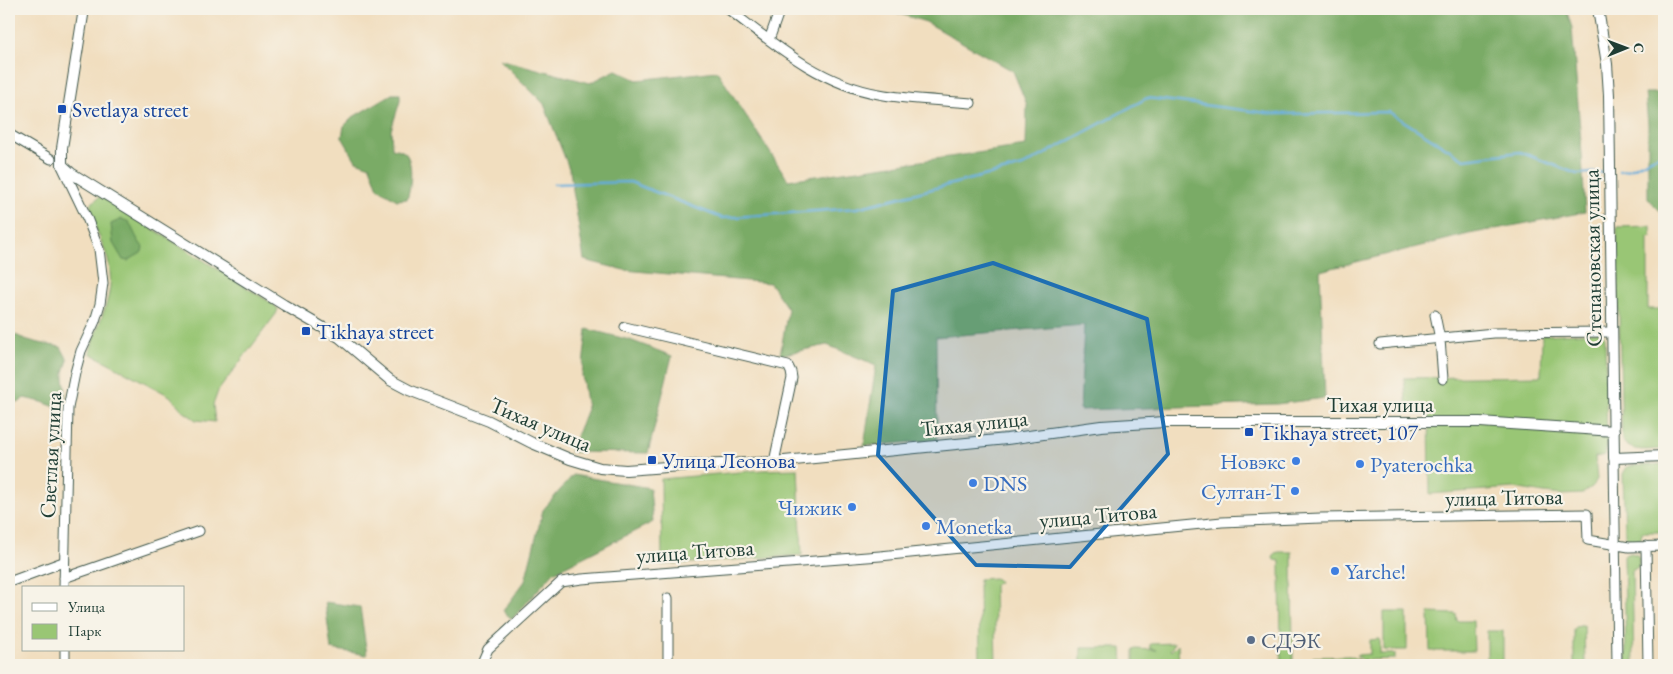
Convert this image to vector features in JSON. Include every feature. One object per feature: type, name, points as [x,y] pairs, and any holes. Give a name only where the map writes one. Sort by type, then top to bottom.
[{"type":"street","name":"Светлая улица","points":[[64,586],[63,562],[68,408],[75,373],[100,304],[103,283],[99,249],[87,218],[62,166],[62,148],[84,9]]},
{"type":"street","points":[[728,9],[808,68],[842,84],[879,94],[971,103]]},
{"type":"street","points":[[769,40],[780,9]]},
{"type":"street","name":"Степановская улица","points":[[1598,9],[1607,64],[1609,95],[1614,458]]},
{"type":"street","points":[[9,134],[51,159]]},
{"type":"street","name":"Тихая улица","points":[[62,166],[284,305],[339,336],[390,380],[409,390],[489,421],[532,443],[570,459],[600,468],[626,470],[774,462],[990,441],[1101,426],[1165,422],[1480,422],[1614,431]]},
{"type":"street","points":[[1435,316],[1440,339],[1443,378]]},
{"type":"street","points":[[625,327],[788,366],[792,378],[774,462]]},
{"type":"street","points":[[1380,344],[1494,333],[1612,332]]},
{"type":"street","points":[[1617,665],[1614,458],[1664,456]]},
{"type":"street","name":"улица Титова","points":[[481,665],[488,650],[561,582],[880,556],[1222,522],[1321,518],[1587,514],[1588,540],[1616,544]]},
{"type":"street","points":[[64,578],[199,531]]},
{"type":"street","points":[[1616,544],[1629,547],[1664,546]]},
{"type":"street","points":[[1646,546],[1648,665]]},
{"type":"street","points":[[9,582],[63,562]]},
{"type":"street","name":"улица Титова","points":[[668,598],[668,665]]},
{"type":"street","points":[[65,652],[65,665]]},
{"type":"highlighted area","points":[[993,263],[1147,319],[1168,454],[1070,567],[976,565],[878,455],[893,291]]},
{"type":"green space","points":[[884,9],[1566,9],[1572,28],[1585,212],[1469,234],[1320,271],[1325,398],[1277,404],[1080,410],[1084,325],[936,337],[937,440],[864,446],[876,365],[827,345],[780,355],[788,309],[770,283],[624,270],[584,260],[570,171],[544,104],[499,59],[590,83],[616,70],[637,80],[717,71],[788,180],[1026,146],[1027,105],[1013,71],[926,22]]},
{"type":"green space","points":[[1645,93],[1664,93],[1664,215],[1648,199],[1648,124]]},
{"type":"green space","points":[[392,94],[400,94],[400,101],[391,130],[392,148],[403,151],[407,156],[411,174],[407,199],[397,200],[378,188],[370,166],[356,161],[342,137],[344,126],[353,117]]},
{"type":"green space","points":[[99,197],[104,198],[273,304],[278,309],[218,391],[213,405],[215,422],[196,420],[183,411],[170,396],[90,353],[107,303],[110,282],[109,263],[90,208],[92,203]]},
{"type":"green space","points":[[122,219],[129,222],[143,247],[142,252],[128,261],[123,260],[113,243],[111,224]]},
{"type":"green space","points":[[1651,226],[1651,237],[1648,238],[1648,309],[1664,309],[1664,449],[1641,450],[1630,447],[1622,440],[1617,227]]},
{"type":"green space","points":[[587,329],[630,340],[672,356],[648,453],[570,452],[587,409],[582,375]]},
{"type":"green space","points":[[9,331],[27,340],[61,347],[68,360],[64,372],[65,395],[62,404],[58,408],[24,398],[20,402],[9,401]]},
{"type":"green space","points":[[1601,332],[1605,337],[1607,447],[1605,455],[1595,457],[1597,479],[1593,486],[1582,494],[1562,495],[1514,488],[1430,494],[1429,411],[1407,410],[1404,378],[1541,376],[1542,335]]},
{"type":"green space","points":[[1664,465],[1664,532],[1642,532],[1641,539],[1626,538],[1623,474],[1627,467],[1630,466]]},
{"type":"green space","points":[[798,469],[802,555],[662,565],[661,479],[763,470]]},
{"type":"green space","points":[[573,475],[650,488],[653,522],[554,572],[512,619],[503,611],[525,581],[543,510]]},
{"type":"green space","points":[[1292,552],[1293,665],[1281,665],[1280,561],[1273,558],[1275,553]]},
{"type":"green space","points":[[1631,553],[1639,558],[1639,566],[1632,571],[1634,665],[1626,665],[1624,555]]},
{"type":"green space","points":[[994,578],[999,582],[994,585],[996,665],[980,665],[979,579]]},
{"type":"green space","points":[[325,602],[360,607],[367,655],[331,649]]},
{"type":"green space","points":[[1384,612],[1407,612],[1407,650],[1384,650]]},
{"type":"green space","points":[[1429,613],[1456,614],[1457,621],[1473,621],[1474,651],[1430,651]]},
{"type":"green space","points":[[1584,625],[1585,665],[1574,665],[1574,629]]},
{"type":"green space","points":[[1487,631],[1503,631],[1503,665],[1487,665]]},
{"type":"green space","points":[[1380,639],[1380,654],[1395,654],[1395,659],[1363,660],[1356,655],[1370,654],[1370,640]]},
{"type":"green space","points":[[1175,643],[1170,650],[1178,644],[1179,665],[1134,665],[1134,649],[1157,650],[1150,648],[1150,644]]},
{"type":"green space","points":[[1081,648],[1122,648],[1123,665],[1081,665]]},
{"type":"green space","points":[[1350,656],[1360,660],[1351,661],[1347,665],[1313,665],[1313,657]]},
{"type":"waterway","points":[[554,184],[630,182],[722,218],[857,208],[1023,166],[1147,98],[1275,114],[1389,112],[1464,159],[1520,152],[1577,174],[1603,172]]},
{"type":"waterway","points":[[1619,171],[1627,170],[1664,153]]},
{"type":"place","name":"Svetlaya street","points":[[62,109]]},
{"type":"place","name":"Tikhaya street","points":[[306,331]]},
{"type":"place","name":"Tikhaya street, 107","points":[[1249,432]]},
{"type":"place","name":"Улица Леонова","points":[[652,460]]},
{"type":"place","name":"Новэкс","points":[[1296,461]]},
{"type":"place","name":"Pyaterochka","points":[[1360,464]]},
{"type":"place","name":"DNS","points":[[973,483]]},
{"type":"place","name":"Султан-Т","points":[[1295,491]]},
{"type":"place","name":"Чижик","points":[[852,507]]},
{"type":"place","name":"Monetka","points":[[926,526]]},
{"type":"place","name":"Yarche!","points":[[1335,571]]},
{"type":"place","name":"СДЭК","points":[[1251,640]]}]
